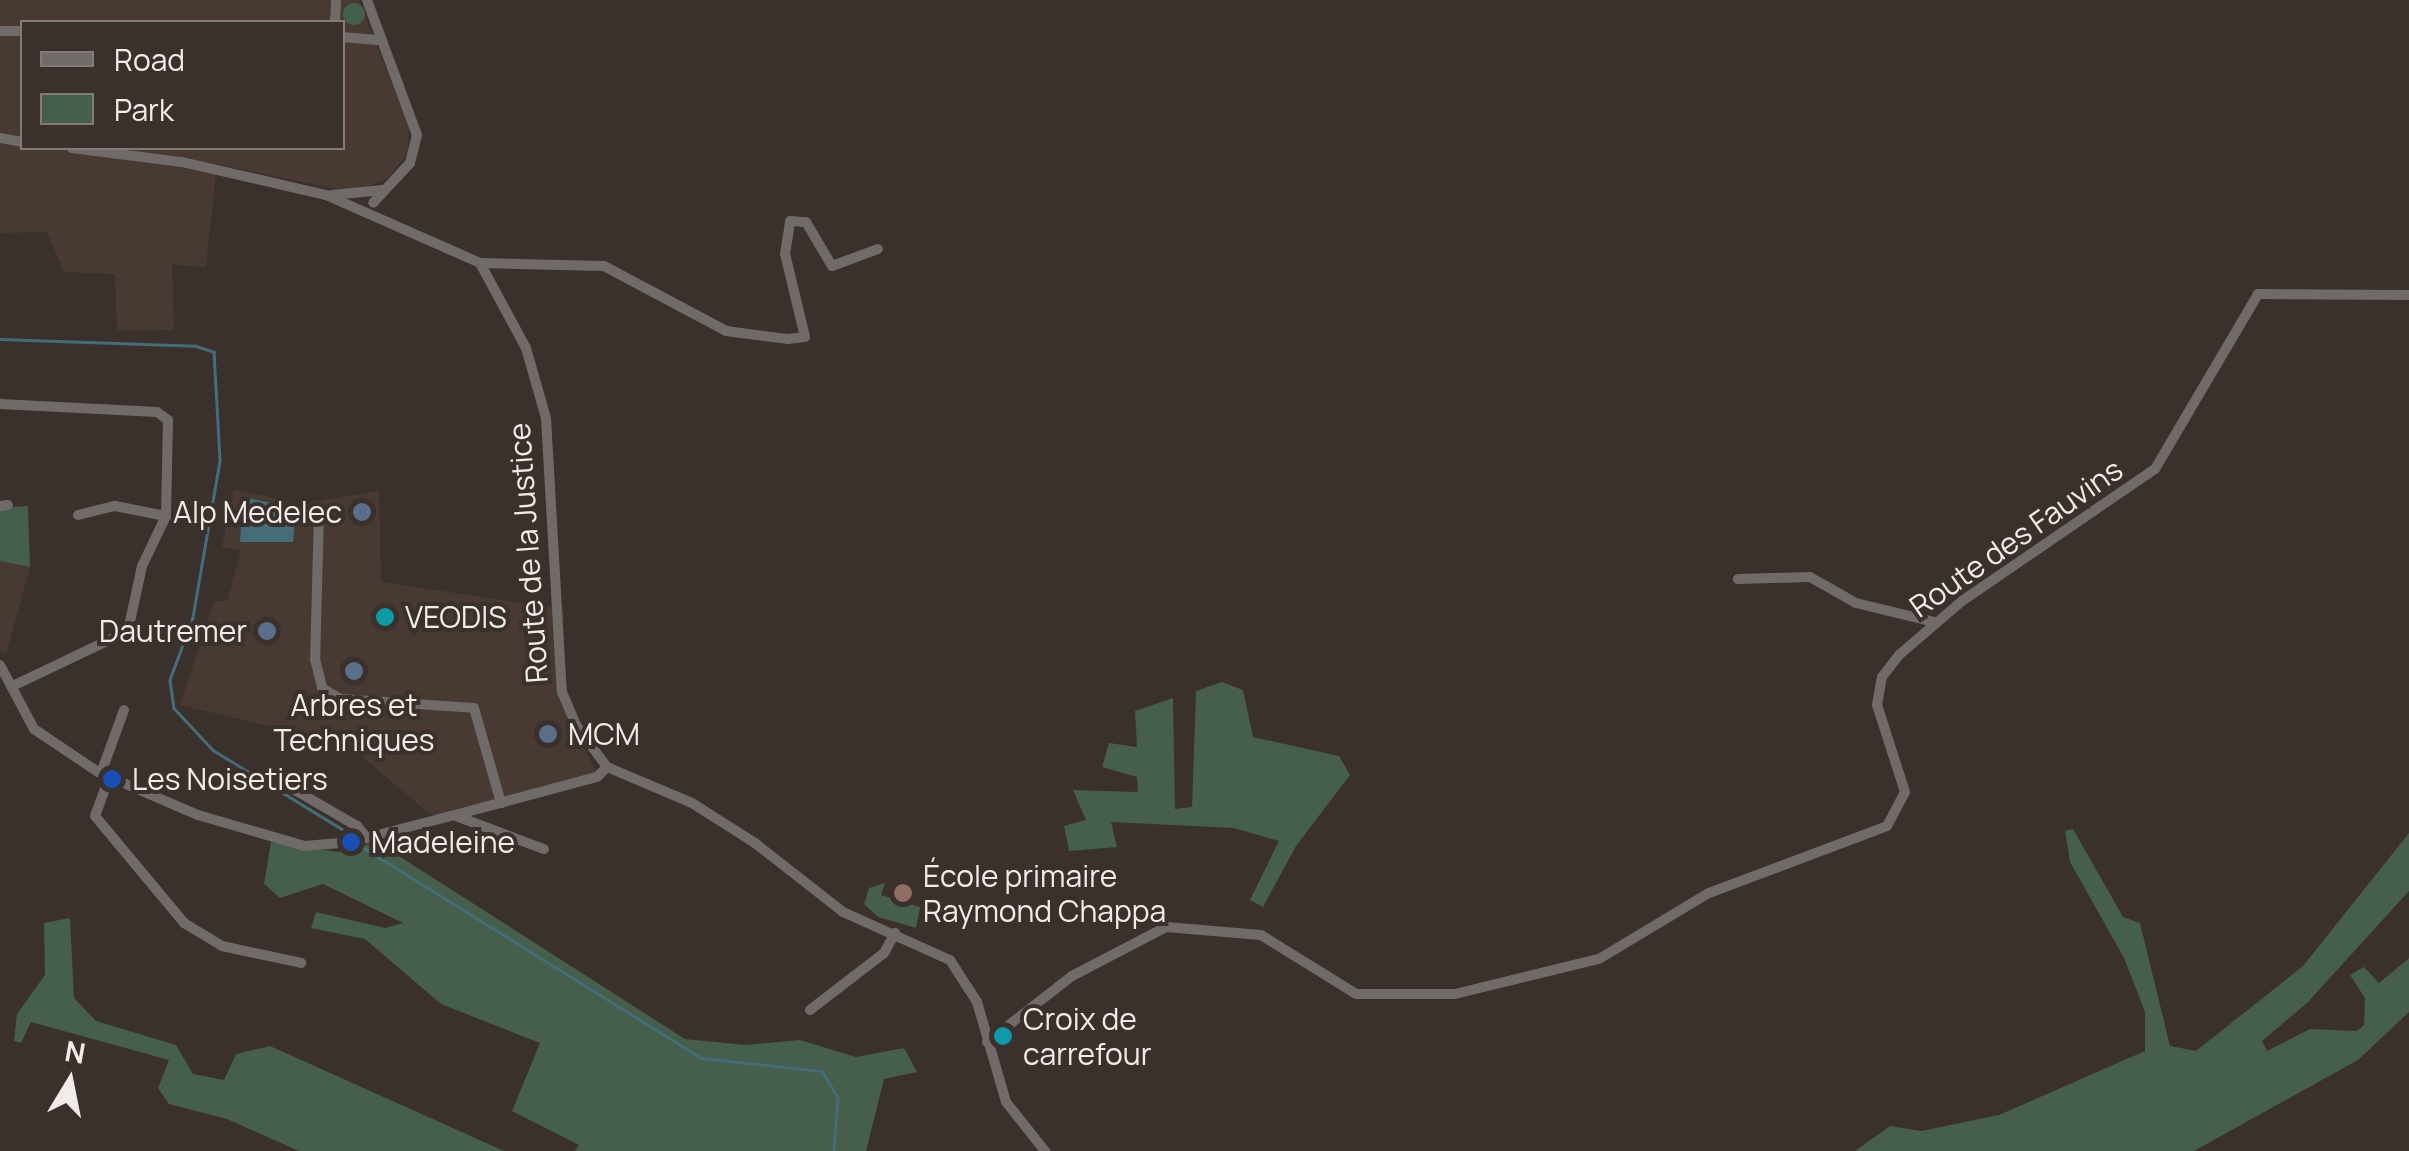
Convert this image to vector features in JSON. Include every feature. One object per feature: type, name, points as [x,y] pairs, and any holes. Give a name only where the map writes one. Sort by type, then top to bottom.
[{"type":"street","points":[[366,0],[377,40],[417,134],[410,163],[366,204]]},
{"type":"street","points":[[345,37],[377,40]]},
{"type":"street","points":[[0,140],[19,141]]},
{"type":"street","points":[[88,150],[182,162],[366,204],[383,222],[480,264],[604,266],[726,331],[805,337],[785,254],[790,221],[806,222],[832,266],[878,249]]},
{"type":"street","name":"Route de la Justice","points":[[480,264],[526,348],[546,418],[562,692],[576,724],[607,767]]},
{"type":"street","name":"Route des Fauvins","points":[[987,1042],[1072,976],[1166,927],[1261,935],[1337,987],[1373,996],[1456,994],[1615,952],[1710,892],[1894,820],[1904,783],[1879,716],[1878,691],[1889,667],[1934,622],[2155,470],[2258,294],[2409,294]]},
{"type":"street","points":[[0,404],[166,417],[166,516],[146,558],[123,637],[15,685]]},
{"type":"street","points":[[78,515],[114,506],[166,516]]},
{"type":"street","points":[[318,511],[315,659],[322,688],[340,699],[474,708],[501,804]]},
{"type":"street","points":[[1738,579],[1810,577],[1856,603],[1934,622]]},
{"type":"street","points":[[0,664],[41,736],[105,776],[287,842],[322,846],[367,838],[597,777],[607,767],[692,803],[756,842],[844,912],[929,946],[961,972],[1006,1102],[1045,1151]]},
{"type":"street","points":[[124,710],[95,816],[184,923],[222,946],[301,963]]},
{"type":"street","points":[[281,782],[367,838]]},
{"type":"street","points":[[455,816],[544,849]]},
{"type":"street","points":[[810,1010],[884,953],[895,934]]},
{"type":"shaded area","points":[[0,0],[359,0],[409,127],[408,153],[388,178],[365,188],[336,189],[217,164],[206,267],[172,265],[174,330],[117,331],[115,274],[64,272],[47,232],[0,233]]},
{"type":"shaded area","points":[[234,489],[299,504],[379,491],[381,582],[564,609],[559,698],[600,780],[449,822],[426,811],[350,746],[180,705],[214,601],[227,601],[241,551],[222,547]]},
{"type":"shaded area","points":[[0,561],[30,567],[6,654],[0,650]]},
{"type":"green space","points":[[350,3],[358,3],[365,10],[365,18],[358,25],[350,25],[343,18],[343,10]]},
{"type":"green space","points":[[28,506],[30,567],[0,561],[0,508]]},
{"type":"green space","points":[[1222,682],[1243,690],[1253,737],[1339,756],[1350,775],[1296,846],[1263,907],[1250,900],[1279,841],[1234,828],[1111,822],[1117,847],[1069,851],[1064,826],[1086,820],[1073,790],[1138,792],[1137,777],[1102,767],[1109,743],[1137,747],[1135,711],[1173,698],[1175,809],[1192,807],[1196,691]]},
{"type":"green space","points":[[2073,829],[2123,917],[2140,923],[2170,1046],[2196,1051],[2303,966],[2409,833],[2409,891],[2307,1003],[2262,1041],[2267,1051],[2310,1029],[2357,1031],[2364,1025],[2365,998],[2350,975],[2364,967],[2379,983],[2409,958],[2409,1012],[2358,1060],[2194,1151],[1855,1151],[1890,1126],[1921,1131],[1999,1115],[2145,1051],[2145,1012],[2124,958],[2070,862],[2065,831]]},
{"type":"green space","points":[[271,842],[339,852],[377,842],[685,1039],[746,1045],[800,1040],[856,1057],[904,1048],[917,1072],[884,1079],[866,1151],[575,1151],[579,1145],[512,1111],[540,1043],[441,1004],[365,939],[311,928],[316,912],[385,928],[403,923],[323,884],[280,898],[264,884]]},
{"type":"green space","points":[[885,883],[881,895],[920,907],[916,928],[878,917],[864,904],[869,888]]},
{"type":"green space","points":[[70,918],[74,998],[96,1021],[176,1045],[193,1074],[224,1080],[236,1054],[270,1046],[504,1151],[299,1151],[227,1119],[169,1104],[158,1088],[169,1060],[31,1022],[21,1043],[14,1041],[17,1014],[45,975],[44,923]]},
{"type":"water","points":[[243,497],[296,508],[293,542],[240,542]]},
{"type":"waterway","points":[[0,339],[196,346],[214,352],[220,461],[193,618],[170,680],[174,708],[213,750],[342,829]]},
{"type":"waterway","points":[[364,848],[702,1058],[822,1071],[838,1098],[834,1151]]},
{"type":"place","name":"Alp Medelec","points":[[362,512]]},
{"type":"place","name":"VEODIS","points":[[385,617]]},
{"type":"place","name":"Dautremer","points":[[267,631]]},
{"type":"place","name":"Arbres et Techniques","points":[[354,671]]},
{"type":"place","name":"MCM","points":[[548,734]]},
{"type":"place","name":"Les Noisetiers","points":[[112,779]]},
{"type":"place","name":"Madeleine","points":[[351,842]]},
{"type":"place","name":"École primaire Raymond Chappa","points":[[903,893]]},
{"type":"place","name":"Croix de carrefour","points":[[1003,1036]]}]
